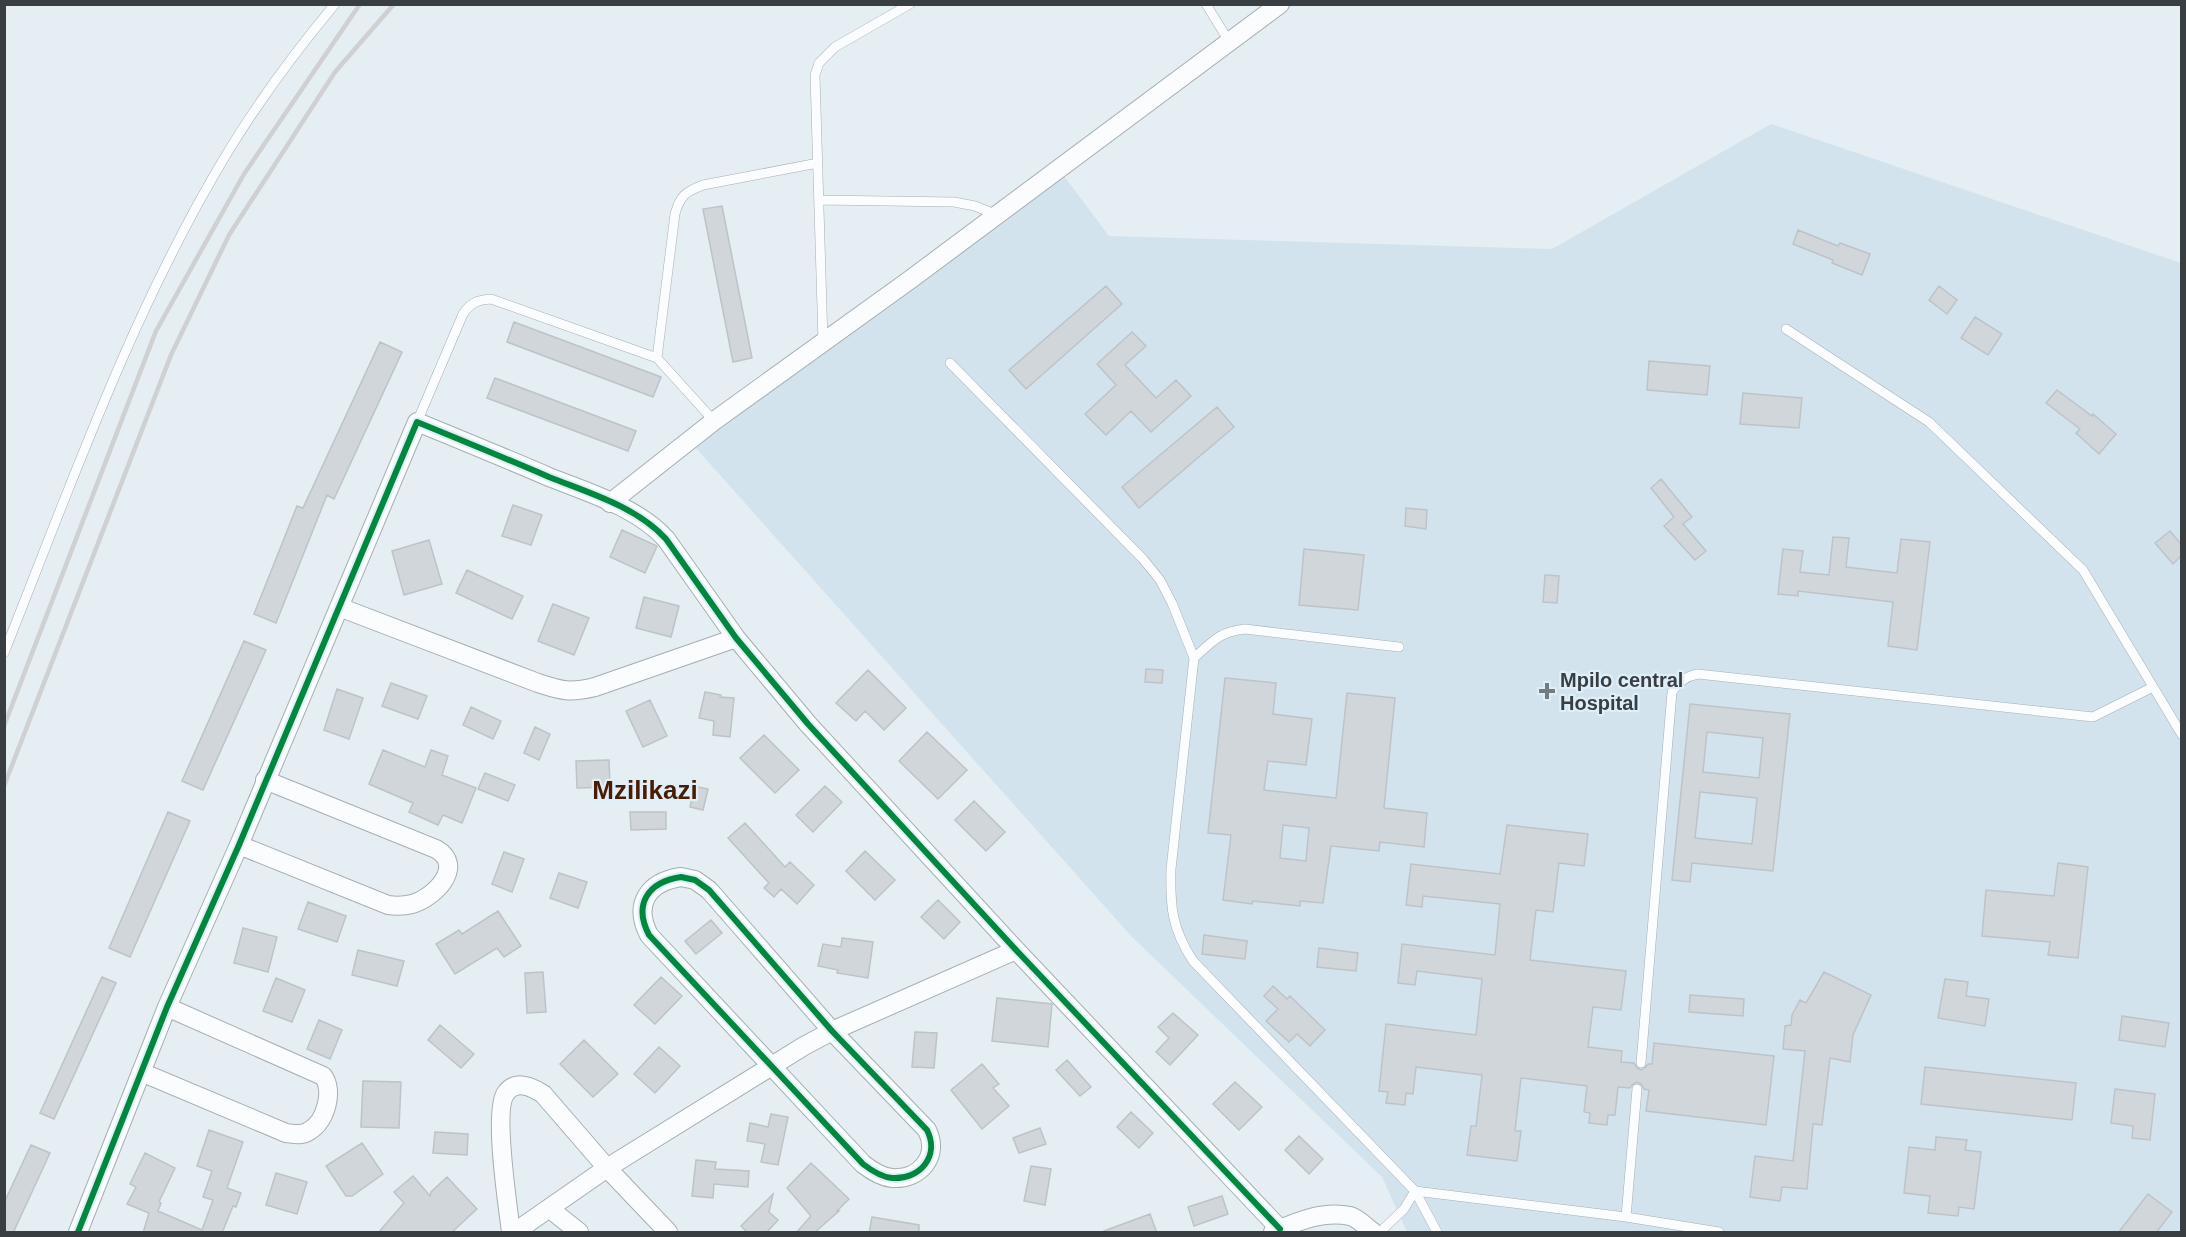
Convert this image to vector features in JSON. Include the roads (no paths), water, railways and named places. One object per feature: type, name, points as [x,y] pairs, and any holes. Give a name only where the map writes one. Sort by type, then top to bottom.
[{"type":"street","points":[[610,503],[714,421],[997,215],[1280,4]]},
{"type":"street","points":[[78,1233],[168,1007],[239,845],[417,422],[646,520],[666,539],[736,638],[808,724],[1276,1231],[1307,1218],[1333,1215],[1352,1217],[1373,1233]]},
{"type":"street","points":[[339,607],[538,683],[558,690],[576,692],[736,638]]},
{"type":"street","points":[[239,845],[388,905],[413,904],[423,899],[440,886],[447,873],[449,865],[444,853],[266,780]]},
{"type":"street","points":[[681,877],[695,880],[709,890],[832,1031],[927,1130],[932,1140],[932,1151],[928,1162],[918,1173],[906,1178],[890,1178],[875,1174],[771,1065],[649,935],[644,925],[642,910],[646,896],[655,886],[668,879],[681,877]]},
{"type":"street","points":[[668,1233],[607,1168],[543,1094],[531,1086],[516,1085],[506,1092],[501,1104],[503,1156],[513,1233],[607,1168],[771,1065],[832,1031],[1016,950]]},
{"type":"street","points":[[141,1072],[286,1133],[298,1135],[309,1132],[317,1125],[323,1114],[329,1090],[322,1076],[168,1007]]},
{"type":"street","points":[[550,1209],[579,1233]]},
{"type":"lane","points":[[4,653],[97,416],[190,220],[225,156],[258,105],[335,4]]},
{"type":"lane","points":[[823,342],[815,75],[819,63],[835,47],[910,4]]},
{"type":"lane","points":[[1206,4],[1230,43]]},
{"type":"lane","points":[[657,358],[675,214],[679,200],[689,190],[703,185],[818,163]]},
{"type":"lane","points":[[820,200],[954,202],[975,206],[997,215]]},
{"type":"lane","points":[[417,422],[463,314],[469,305],[478,300],[492,299],[657,358],[714,421]]},
{"type":"lane","points":[[1786,329],[1929,422],[2083,570],[2181,735]]},
{"type":"lane","points":[[950,363],[1143,559],[1160,580],[1172,603],[1194,658],[1171,869],[1170,899],[1180,942],[1193,962],[1415,1191],[1437,1233]]},
{"type":"lane","points":[[1194,658],[1219,636],[1230,631],[1245,629],[1399,647]]},
{"type":"lane","points":[[1641,1063],[1672,692],[1677,684],[1698,674],[2093,717],[2153,687]]},
{"type":"lane","points":[[1626,1217],[1637,1089]]},
{"type":"lane","points":[[1415,1191],[1626,1217],[1719,1233]]},
{"type":"lane","points":[[1380,1233],[1404,1209],[1415,1191]]},
{"type":"railway","points":[[4,726],[156,331],[244,174],[360,4]]},
{"type":"railway","points":[[4,786],[171,355],[229,235],[335,72],[394,4]]},
{"type":"place","name":"Mpilo central Hospital","points":[[1547,691]]},
{"type":"district","name":"Mzilikazi","points":[[645,790]]}]
